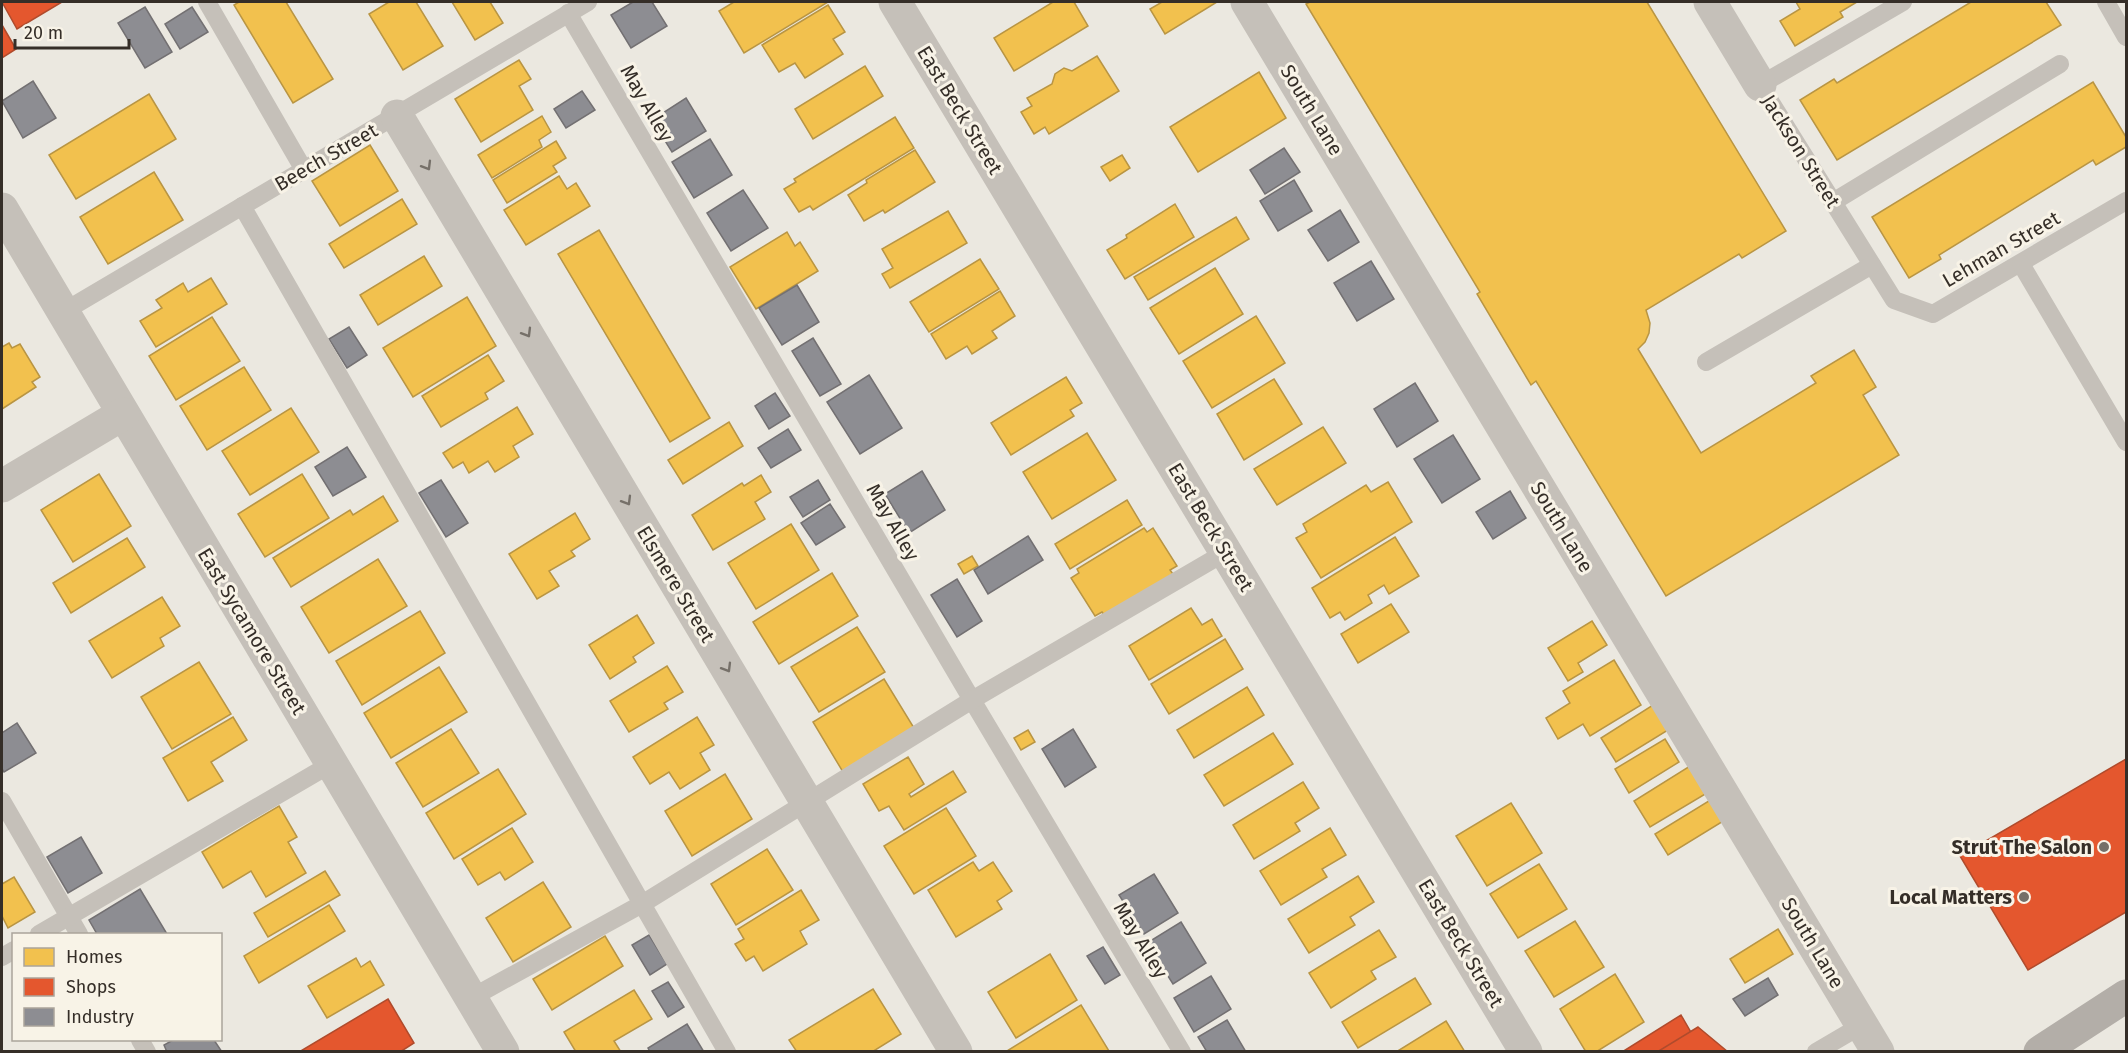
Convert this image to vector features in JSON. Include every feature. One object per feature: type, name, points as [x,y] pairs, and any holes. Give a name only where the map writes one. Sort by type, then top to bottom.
[{"type":"main road","points":[[2040,1052],[2127,996]]},
{"type":"street","name":"East Beck Street","points":[[895,2],[1526,1052]]},
{"type":"street","name":"South Lane","points":[[1246,2],[1870,1038]]},
{"type":"street","name":"Jackson Street","points":[[1710,2],[1760,85]]},
{"type":"street","name":"Elsmere Street","points":[[397,116],[956,1052]]},
{"type":"street","name":"East Sycamore Street","points":[[2,209],[503,1052]]},
{"type":"street","points":[[2,486],[123,414]]},
{"type":"lane","points":[[207,2],[304,170]]},
{"type":"lane","name":"Beech Street","points":[[63,312],[588,2]]},
{"type":"lane","points":[[1760,85],[1903,2]]},
{"type":"lane","points":[[2106,2],[2126,34]]},
{"type":"lane","name":"May Alley","points":[[568,13],[1182,1052]]},
{"type":"lane","points":[[1833,202],[2060,64]]},
{"type":"lane","name":"Jackson Street","points":[[1760,85],[1894,300]]},
{"type":"lane","name":"Lehman Street","points":[[1894,300],[1933,314],[2127,201]]},
{"type":"lane","points":[[242,206],[727,1052]]},
{"type":"lane","points":[[2021,264],[2127,442]]},
{"type":"lane","points":[[1706,362],[1872,265]]},
{"type":"lane","points":[[471,998],[642,904],[972,700],[1226,552]]},
{"type":"lane","points":[[41,933],[331,764]]},
{"type":"lane","points":[[2,801],[78,933]]},
{"type":"lane","points":[[1816,1052],[1870,1038]]},
{"type":"building: Homes","points":[[239,2],[286,2],[333,79],[293,103],[234,5]]},
{"type":"building: Homes","points":[[389,2],[416,2],[443,46],[403,70],[369,14]]},
{"type":"building: Homes","points":[[452,2],[490,2],[503,23],[475,40]]},
{"type":"building: Homes","points":[[734,2],[828,2],[744,53],[719,11]]},
{"type":"building: Homes","points":[[1053,2],[1074,2],[1088,26],[1014,71],[994,38]]},
{"type":"building: Homes","points":[[1162,2],[1217,2],[1165,34],[1150,9]]},
{"type":"building: Homes","points":[[1310,2],[1647,2],[1786,231],[1742,258],[1739,254],[1646,310],[1650,323],[1649,333],[1645,342],[1638,349],[1701,453],[1816,383],[1811,376],[1854,350],[1876,387],[1863,395],[1899,455],[1666,596],[1536,381],[1531,385],[1477,294],[1480,292],[1306,4]]},
{"type":"building: Homes","points":[[1796,2],[1857,2],[1840,12],[1843,17],[1795,46],[1780,21],[1800,9]]},
{"type":"building: Homes","points":[[1971,2],[2046,2],[2061,25],[1837,160],[1800,100],[1834,79],[1837,83]]},
{"type":"building: Homes","points":[[828,5],[845,32],[833,39],[843,54],[805,78],[795,63],[779,72],[762,45]]},
{"type":"building: Homes","points":[[1097,56],[1119,91],[1049,134],[1045,127],[1034,134],[1021,112],[1032,106],[1027,98],[1052,84],[1055,74],[1064,68],[1072,71]]},
{"type":"building: Homes","points":[[519,60],[531,79],[519,86],[533,110],[481,142],[455,99]]},
{"type":"building: Homes","points":[[865,66],[883,96],[813,139],[795,109]]},
{"type":"building: Homes","points":[[1259,72],[1286,118],[1198,172],[1170,127]]},
{"type":"building: Homes","points":[[2093,82],[2126,137],[2126,147],[2096,165],[2093,160],[1939,255],[1941,259],[1909,278],[1872,217]]},
{"type":"building: Homes","points":[[149,94],[176,139],[76,199],[49,155]]},
{"type":"building: Homes","points":[[542,116],[551,132],[539,140],[542,147],[492,178],[478,155]]},
{"type":"building: Homes","points":[[895,117],[914,148],[813,210],[810,206],[799,212],[784,189],[796,182],[794,179]]},
{"type":"building: Homes","points":[[556,141],[566,158],[553,166],[557,172],[507,203],[493,180]]},
{"type":"building: Homes","points":[[370,145],[398,191],[340,226],[312,181]]},
{"type":"building: Homes","points":[[915,150],[935,182],[885,213],[883,210],[864,221],[848,195],[867,183],[866,180]]},
{"type":"building: Homes","points":[[1122,155],[1130,168],[1110,181],[1101,167]]},
{"type":"building: Homes","points":[[154,172],[183,220],[108,264],[80,217]]},
{"type":"building: Homes","points":[[559,176],[567,189],[576,183],[590,206],[526,245],[504,210]]},
{"type":"building: Homes","points":[[402,199],[417,224],[344,268],[329,244]]},
{"type":"building: Homes","points":[[1175,204],[1194,237],[1125,279],[1107,250]]},
{"type":"building: Homes","points":[[948,211],[967,243],[890,288],[882,274],[893,268],[882,249]]},
{"type":"building: Homes","points":[[1236,217],[1249,239],[1148,300],[1134,277]]},
{"type":"building: Homes","points":[[599,230],[710,418],[670,442],[558,254]]},
{"type":"building: Homes","points":[[787,232],[795,246],[800,242],[818,271],[756,309],[730,267]]},
{"type":"building: Homes","points":[[424,256],[442,286],[378,325],[360,295]]},
{"type":"building: Homes","points":[[980,259],[999,289],[929,332],[910,302]]},
{"type":"building: Homes","points":[[1215,268],[1243,314],[1179,354],[1150,308]]},
{"type":"building: Homes","points":[[211,278],[227,304],[156,347],[140,321],[162,308],[156,300],[183,283],[188,292]]},
{"type":"building: Homes","points":[[1000,291],[1015,316],[992,331],[997,338],[972,354],[967,346],[946,359],[931,334]]},
{"type":"building: Homes","points":[[467,297],[496,346],[413,397],[383,348]]},
{"type":"building: Homes","points":[[1256,316],[1285,363],[1212,408],[1183,361]]},
{"type":"building: Homes","points":[[212,317],[240,361],[176,400],[149,356]]},
{"type":"building: Homes","points":[[9,343],[12,348],[20,344],[40,377],[32,382],[36,387],[2,409],[2,347]]},
{"type":"building: Homes","points":[[488,355],[504,381],[485,393],[488,399],[441,427],[422,396]]},
{"type":"building: Homes","points":[[244,367],[271,410],[207,450],[180,406]]},
{"type":"building: Homes","points":[[1066,377],[1082,403],[1070,410],[1074,416],[1011,455],[991,423]]},
{"type":"building: Homes","points":[[1274,379],[1302,424],[1244,460],[1217,414]]},
{"type":"building: Homes","points":[[517,407],[533,434],[513,446],[519,457],[495,472],[488,461],[469,473],[463,462],[453,468],[443,453]]},
{"type":"building: Homes","points":[[291,408],[319,452],[250,495],[222,451]]},
{"type":"building: Homes","points":[[729,422],[743,446],[683,484],[668,460]]},
{"type":"building: Homes","points":[[1323,427],[1346,463],[1277,505],[1254,469]]},
{"type":"building: Homes","points":[[1087,433],[1116,480],[1052,519],[1023,472]]},
{"type":"building: Homes","points":[[99,474],[131,526],[73,562],[41,510]]},
{"type":"building: Homes","points":[[302,474],[329,518],[265,557],[238,514]]},
{"type":"building: Homes","points":[[761,475],[771,492],[755,502],[765,519],[713,550],[692,515],[742,483],[744,486]]},
{"type":"building: Homes","points":[[1388,482],[1412,522],[1321,578],[1296,538],[1307,532],[1303,524],[1366,485],[1371,492]]},
{"type":"building: Homes","points":[[383,496],[398,521],[291,587],[273,558],[350,510],[353,515]]},
{"type":"building: Homes","points":[[1127,500],[1142,525],[1070,569],[1055,544]]},
{"type":"building: Homes","points":[[575,513],[590,539],[571,551],[575,556],[549,571],[559,586],[537,599],[509,554]]},
{"type":"building: Homes","points":[[791,524],[819,570],[756,609],[728,563]]},
{"type":"building: Homes","points":[[1144,528],[1147,532],[1153,528],[1177,566],[1170,570],[1173,574],[1105,616],[1102,612],[1095,616],[1071,578],[1079,573],[1077,569]]},
{"type":"building: Homes","points":[[1395,537],[1419,576],[1389,594],[1384,585],[1368,595],[1372,603],[1345,620],[1340,612],[1330,618],[1312,588]]},
{"type":"building: Homes","points":[[127,538],[145,567],[71,613],[53,583]]},
{"type":"building: Homes","points":[[972,556],[978,566],[964,574],[958,564]]},
{"type":"building: Homes","points":[[378,559],[407,606],[329,653],[301,607]]},
{"type":"building: Homes","points":[[832,573],[858,616],[779,664],[753,622]]},
{"type":"building: Homes","points":[[162,597],[180,626],[160,638],[164,646],[112,678],[89,641]]},
{"type":"building: Homes","points":[[1391,604],[1409,632],[1358,663],[1341,634]]},
{"type":"building: Homes","points":[[1191,608],[1202,625],[1212,619],[1222,636],[1149,680],[1129,646]]},
{"type":"building: Homes","points":[[420,611],[445,653],[362,705],[336,661]]},
{"type":"building: Homes","points":[[637,615],[654,643],[633,657],[636,662],[610,679],[589,645]]},
{"type":"building: Homes","points":[[1592,621],[1607,645],[1578,663],[1583,672],[1568,681],[1548,648]]},
{"type":"building: Homes","points":[[857,627],[885,672],[819,712],[791,667]]},
{"type":"building: Homes","points":[[1225,639],[1243,669],[1169,714],[1151,684]]},
{"type":"building: Homes","points":[[1614,660],[1641,705],[1590,736],[1583,724],[1558,739],[1546,718],[1570,703],[1563,691]]},
{"type":"building: Homes","points":[[199,662],[231,714],[172,749],[141,697]]},
{"type":"building: Homes","points":[[667,666],[683,692],[664,703],[668,709],[629,732],[610,701]]},
{"type":"building: Homes","points":[[439,667],[467,712],[391,758],[364,713]]},
{"type":"building: Homes","points":[[884,679],[914,728],[843,772],[813,722]]},
{"type":"building: Homes","points":[[1247,687],[1264,715],[1194,758],[1177,730]]},
{"type":"building: Homes","points":[[1653,705],[1668,730],[1616,762],[1601,738]]},
{"type":"building: Homes","points":[[233,717],[247,740],[211,762],[223,781],[188,801],[163,758]]},
{"type":"building: Homes","points":[[697,717],[714,745],[700,753],[710,770],[680,789],[669,772],[650,784],[633,757]]},
{"type":"building: Homes","points":[[451,729],[479,773],[423,807],[396,763]]},
{"type":"building: Homes","points":[[1028,730],[1035,742],[1021,750],[1014,738]]},
{"type":"building: Homes","points":[[1273,733],[1293,764],[1224,806],[1204,775]]},
{"type":"building: Homes","points":[[1665,739],[1679,762],[1629,793],[1615,769]]},
{"type":"building: Homes","points":[[908,757],[924,784],[909,794],[911,797],[953,771],[966,792],[904,830],[889,806],[879,811],[863,784]]},
{"type":"building: Homes","points":[[1690,766],[1707,793],[1650,827],[1634,801]]},
{"type":"building: Homes","points":[[498,769],[526,814],[454,859],[426,813]]},
{"type":"building: Homes","points":[[725,774],[752,819],[692,856],[665,811]]},
{"type":"building: Homes","points":[[1303,782],[1319,808],[1295,823],[1300,831],[1254,859],[1233,825]]},
{"type":"building: Homes","points":[[1712,799],[1725,820],[1668,855],[1655,834]]},
{"type":"building: Homes","points":[[1511,803],[1542,853],[1487,886],[1456,836]]},
{"type":"building: Homes","points":[[279,806],[297,837],[288,842],[306,873],[266,897],[251,871],[223,888],[202,852]]},
{"type":"building: Homes","points":[[946,808],[976,856],[914,894],[884,846]]},
{"type":"building: Homes","points":[[512,828],[533,862],[505,880],[500,872],[478,885],[462,859]]},
{"type":"building: Homes","points":[[1330,828],[1346,855],[1322,869],[1327,877],[1281,905],[1260,871]]},
{"type":"building: Homes","points":[[767,849],[793,890],[736,925],[711,884]]},
{"type":"building: Homes","points":[[973,862],[979,871],[993,862],[1012,891],[997,901],[1002,909],[956,937],[928,890]]},
{"type":"building: Homes","points":[[1539,864],[1567,909],[1518,938],[1490,894]]},
{"type":"building: Homes","points":[[325,871],[340,895],[268,937],[254,913]]},
{"type":"building: Homes","points":[[1358,876],[1374,902],[1350,917],[1355,925],[1309,953],[1288,919]]},
{"type":"building: Homes","points":[[14,877],[35,912],[8,928],[2,916],[2,884]]},
{"type":"building: Homes","points":[[543,882],[571,927],[513,962],[486,918]]},
{"type":"building: Homes","points":[[801,890],[819,920],[800,931],[807,944],[763,971],[754,956],[746,961],[735,944],[744,939],[738,929]]},
{"type":"building: Homes","points":[[329,905],[345,931],[259,983],[244,956]]},
{"type":"building: Homes","points":[[1575,921],[1604,967],[1554,997],[1525,951]]},
{"type":"building: Homes","points":[[1778,929],[1793,954],[1745,983],[1730,959]]},
{"type":"building: Homes","points":[[1379,930],[1396,957],[1371,971],[1376,979],[1331,1008],[1309,973]]},
{"type":"building: Homes","points":[[605,936],[623,966],[552,1010],[533,979]]},
{"type":"building: Homes","points":[[1050,954],[1077,1000],[1016,1038],[988,992]]},
{"type":"building: Homes","points":[[356,958],[361,967],[370,961],[384,985],[327,1018],[308,986]]},
{"type":"building: Homes","points":[[1615,974],[1644,1022],[1596,1052],[1586,1052],[1560,1009]]},
{"type":"building: Homes","points":[[1415,978],[1431,1004],[1358,1048],[1342,1022]]},
{"type":"building: Homes","points":[[873,989],[901,1034],[872,1052],[797,1052],[789,1040]]},
{"type":"building: Homes","points":[[634,990],[652,1019],[614,1041],[621,1052],[576,1052],[564,1032]]},
{"type":"building: Homes","points":[[1081,1005],[1109,1051],[1007,1052],[1007,1051]]},
{"type":"building: Homes","points":[[1446,1021],[1465,1052],[1396,1052]]},
{"type":"building: Shops","points":[[2,2],[62,2],[17,29]]},
{"type":"building: Shops","points":[[2,25],[16,49],[2,58]]},
{"type":"building: Shops","points":[[2126,759],[2126,912],[2028,970],[1960,856]]},
{"type":"building: Shops","points":[[388,999],[414,1043],[400,1052],[299,1052]]},
{"type":"building: Shops","points":[[1681,1015],[1696,1041],[1678,1052],[1622,1052]]},
{"type":"building: Shops","points":[[1698,1027],[1728,1052],[1657,1052]]},
{"type":"building: Industry","points":[[633,2],[652,2],[667,26],[631,48],[611,15]]},
{"type":"building: Industry","points":[[145,7],[172,52],[145,68],[118,23]]},
{"type":"building: Industry","points":[[192,7],[208,32],[180,49],[165,24]]},
{"type":"building: Industry","points":[[33,81],[56,118],[23,138],[2,101]]},
{"type":"building: Industry","points":[[582,91],[595,110],[566,128],[554,109]]},
{"type":"building: Industry","points":[[686,98],[706,131],[672,152],[652,120]]},
{"type":"building: Industry","points":[[710,139],[732,175],[694,198],[672,162]]},
{"type":"building: Industry","points":[[1284,148],[1300,172],[1265,194],[1250,170]]},
{"type":"building: Industry","points":[[1294,180],[1312,211],[1278,231],[1260,201]]},
{"type":"building: Industry","points":[[743,190],[768,228],[731,251],[707,213]]},
{"type":"building: Industry","points":[[1340,210],[1359,242],[1328,261],[1308,230]]},
{"type":"building: Industry","points":[[1371,261],[1394,299],[1357,321],[1334,283]]},
{"type":"building: Industry","points":[[797,285],[819,322],[782,345],[759,308]]},
{"type":"building: Industry","points":[[349,327],[367,355],[347,368],[329,339]]},
{"type":"building: Industry","points":[[813,338],[841,384],[820,396],[792,351]]},
{"type":"building: Industry","points":[[869,375],[902,428],[860,454],[827,402]]},
{"type":"building: Industry","points":[[1415,383],[1438,421],[1397,447],[1374,409]]},
{"type":"building: Industry","points":[[775,393],[790,416],[769,429],[755,406]]},
{"type":"building: Industry","points":[[788,429],[801,450],[771,468],[758,448]]},
{"type":"building: Industry","points":[[1453,435],[1480,479],[1442,503],[1414,459]]},
{"type":"building: Industry","points":[[347,447],[366,477],[333,496],[315,467]]},
{"type":"building: Industry","points":[[922,471],[945,510],[909,533],[885,494]]},
{"type":"building: Industry","points":[[441,480],[468,523],[446,537],[419,493]]},
{"type":"building: Industry","points":[[818,480],[830,500],[803,517],[790,497]]},
{"type":"building: Industry","points":[[1510,491],[1526,518],[1493,539],[1476,512]]},
{"type":"building: Industry","points":[[830,504],[845,527],[816,545],[801,523]]},
{"type":"building: Industry","points":[[1028,536],[1043,560],[988,594],[974,570]]},
{"type":"building: Industry","points":[[957,579],[982,621],[957,637],[931,595]]},
{"type":"building: Industry","points":[[17,723],[36,753],[4,772],[2,769],[2,733]]},
{"type":"building: Industry","points":[[1073,729],[1096,767],[1065,787],[1042,749]]},
{"type":"building: Industry","points":[[81,837],[102,873],[68,893],[47,857]]},
{"type":"building: Industry","points":[[1154,874],[1178,913],[1144,934],[1119,895]]},
{"type":"building: Industry","points":[[140,889],[166,933],[96,933],[89,920]]},
{"type":"building: Industry","points":[[1181,922],[1206,963],[1173,984],[1147,943]]},
{"type":"building: Industry","points":[[649,935],[667,964],[650,975],[632,945]]},
{"type":"building: Industry","points":[[1103,947],[1120,975],[1105,984],[1087,956]]},
{"type":"building: Industry","points":[[1211,976],[1231,1009],[1194,1032],[1174,998]]},
{"type":"building: Industry","points":[[1768,978],[1778,995],[1745,1016],[1733,999]]},
{"type":"building: Industry","points":[[668,982],[684,1007],[668,1017],[652,991]]},
{"type":"building: Industry","points":[[1227,1020],[1246,1052],[1207,1052],[1198,1037]]},
{"type":"building: Industry","points":[[687,1024],[704,1052],[650,1052],[648,1048]]},
{"type":"building: Industry","points":[[171,1041],[215,1041],[222,1052],[167,1052],[164,1045]]},
{"type":"place","name":"Strut The Salon","points":[[2104,847]]},
{"type":"place","name":"Local Matters","points":[[2024,897]]}]
